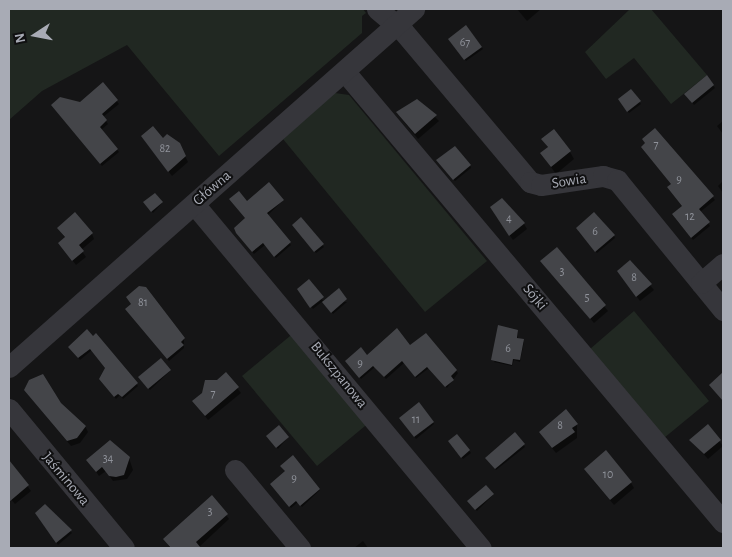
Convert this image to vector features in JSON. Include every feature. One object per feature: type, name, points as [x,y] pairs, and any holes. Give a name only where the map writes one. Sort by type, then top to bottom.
[{"type":"street","name":"Sowia","points":[[377,9],[396,25],[530,182],[541,185],[602,176],[617,180],[723,310]]},
{"type":"street","name":"Główna","points":[[9,367],[345,72],[414,9]]},
{"type":"street","name":"Sójki","points":[[345,72],[723,522]]},
{"type":"street","name":"Bukszpanowa","points":[[194,204],[481,548]]},
{"type":"street","points":[[701,283],[723,264]]},
{"type":"street","name":"Jaśminowa","points":[[9,409],[124,548]]},
{"type":"street","points":[[235,470],[300,548]]},
{"type":"shaded area","points":[[9,9],[363,9],[366,13],[362,16],[362,33],[219,156],[127,45],[42,91],[9,120]]},
{"type":"shaded area","points":[[630,9],[651,9],[707,75],[671,104],[634,58],[606,79],[585,52]]},
{"type":"shaded area","points":[[335,93],[349,95],[487,261],[425,312],[283,139]]},
{"type":"shaded area","points":[[634,311],[709,401],[664,438],[590,349]]},
{"type":"shaded area","points":[[296,331],[371,421],[317,466],[242,376]]},
{"type":"building","points":[[466,25],[482,47],[464,60],[448,39]]},
{"type":"building","points":[[707,75],[714,85],[692,103],[684,94]]},
{"type":"building","points":[[103,82],[118,100],[102,114],[107,120],[100,127],[118,149],[100,164],[51,105],[60,97],[80,102]]},
{"type":"building","points":[[631,89],[641,101],[627,112],[618,99]]},
{"type":"building","points":[[417,99],[437,115],[415,134],[396,112]]},
{"type":"building","points":[[153,126],[163,138],[167,134],[180,143],[186,156],[168,172],[141,136]]},
{"type":"building","points":[[655,128],[714,196],[699,209],[710,222],[691,238],[672,214],[682,206],[667,187],[671,184],[641,147],[645,143],[642,139]]},
{"type":"building","points":[[554,129],[571,151],[551,167],[540,153],[548,147],[541,139]]},
{"type":"building","points":[[455,146],[471,165],[453,180],[436,160]]},
{"type":"building","points":[[269,182],[284,200],[267,213],[291,242],[274,257],[263,243],[252,252],[236,233],[234,228],[245,218],[229,199],[239,191],[247,201]]},
{"type":"building","points":[[155,193],[163,202],[151,212],[143,202]]},
{"type":"building","points":[[502,198],[525,223],[509,236],[490,207]]},
{"type":"building","points":[[75,212],[93,233],[79,245],[84,251],[72,261],[58,243],[65,237],[57,228]]},
{"type":"building","points":[[594,212],[615,235],[595,252],[576,228]]},
{"type":"building","points":[[301,217],[324,244],[314,252],[292,225]]},
{"type":"building","points":[[557,247],[606,305],[590,319],[540,261]]},
{"type":"building","points":[[630,260],[652,284],[636,297],[617,271]]},
{"type":"building","points":[[309,279],[324,297],[310,308],[297,289]]},
{"type":"building","points":[[139,286],[146,287],[185,338],[181,342],[184,345],[167,359],[125,309],[131,304],[126,297]]},
{"type":"building","points":[[339,288],[347,299],[331,313],[322,302]]},
{"type":"building","points":[[498,325],[518,330],[517,338],[524,339],[520,360],[513,359],[512,365],[491,360]]},
{"type":"building","points":[[397,328],[410,345],[426,333],[457,370],[451,376],[454,380],[445,387],[427,367],[415,377],[402,361],[384,377],[373,366],[359,378],[345,361],[361,347],[367,355]]},
{"type":"building","points":[[87,329],[93,336],[96,333],[138,383],[122,397],[118,394],[114,397],[99,379],[105,368],[90,349],[78,358],[68,347]]},
{"type":"building","points":[[161,358],[171,370],[148,389],[138,377]]},
{"type":"building","points":[[226,372],[239,387],[205,416],[192,401],[202,393],[205,380],[217,380]]},
{"type":"building","points":[[723,372],[723,401],[709,385]]},
{"type":"building","points":[[43,374],[61,403],[86,426],[77,438],[67,441],[24,390],[29,380]]},
{"type":"building","points":[[419,402],[434,422],[414,437],[399,418]]},
{"type":"building","points":[[566,409],[578,424],[572,428],[575,432],[552,448],[539,432]]},
{"type":"building","points":[[708,424],[721,440],[704,454],[689,440]]},
{"type":"building","points":[[279,425],[289,437],[276,448],[266,436]]},
{"type":"building","points":[[515,432],[525,444],[495,469],[485,458]]},
{"type":"building","points":[[457,434],[470,450],[461,458],[448,441]]},
{"type":"building","points":[[110,440],[130,457],[124,475],[109,476],[102,467],[96,472],[86,460]]},
{"type":"building","points":[[606,450],[632,482],[610,500],[584,469]]},
{"type":"building","points":[[293,455],[320,489],[300,506],[296,501],[289,507],[270,484],[285,471],[280,466]]},
{"type":"building","points":[[9,460],[29,485],[9,502]]},
{"type":"building","points":[[486,485],[494,494],[475,510],[467,501]]},
{"type":"building","points":[[212,495],[228,514],[196,542],[201,548],[171,548],[163,539]]},
{"type":"building","points":[[45,504],[72,530],[56,543],[35,513]]}]
